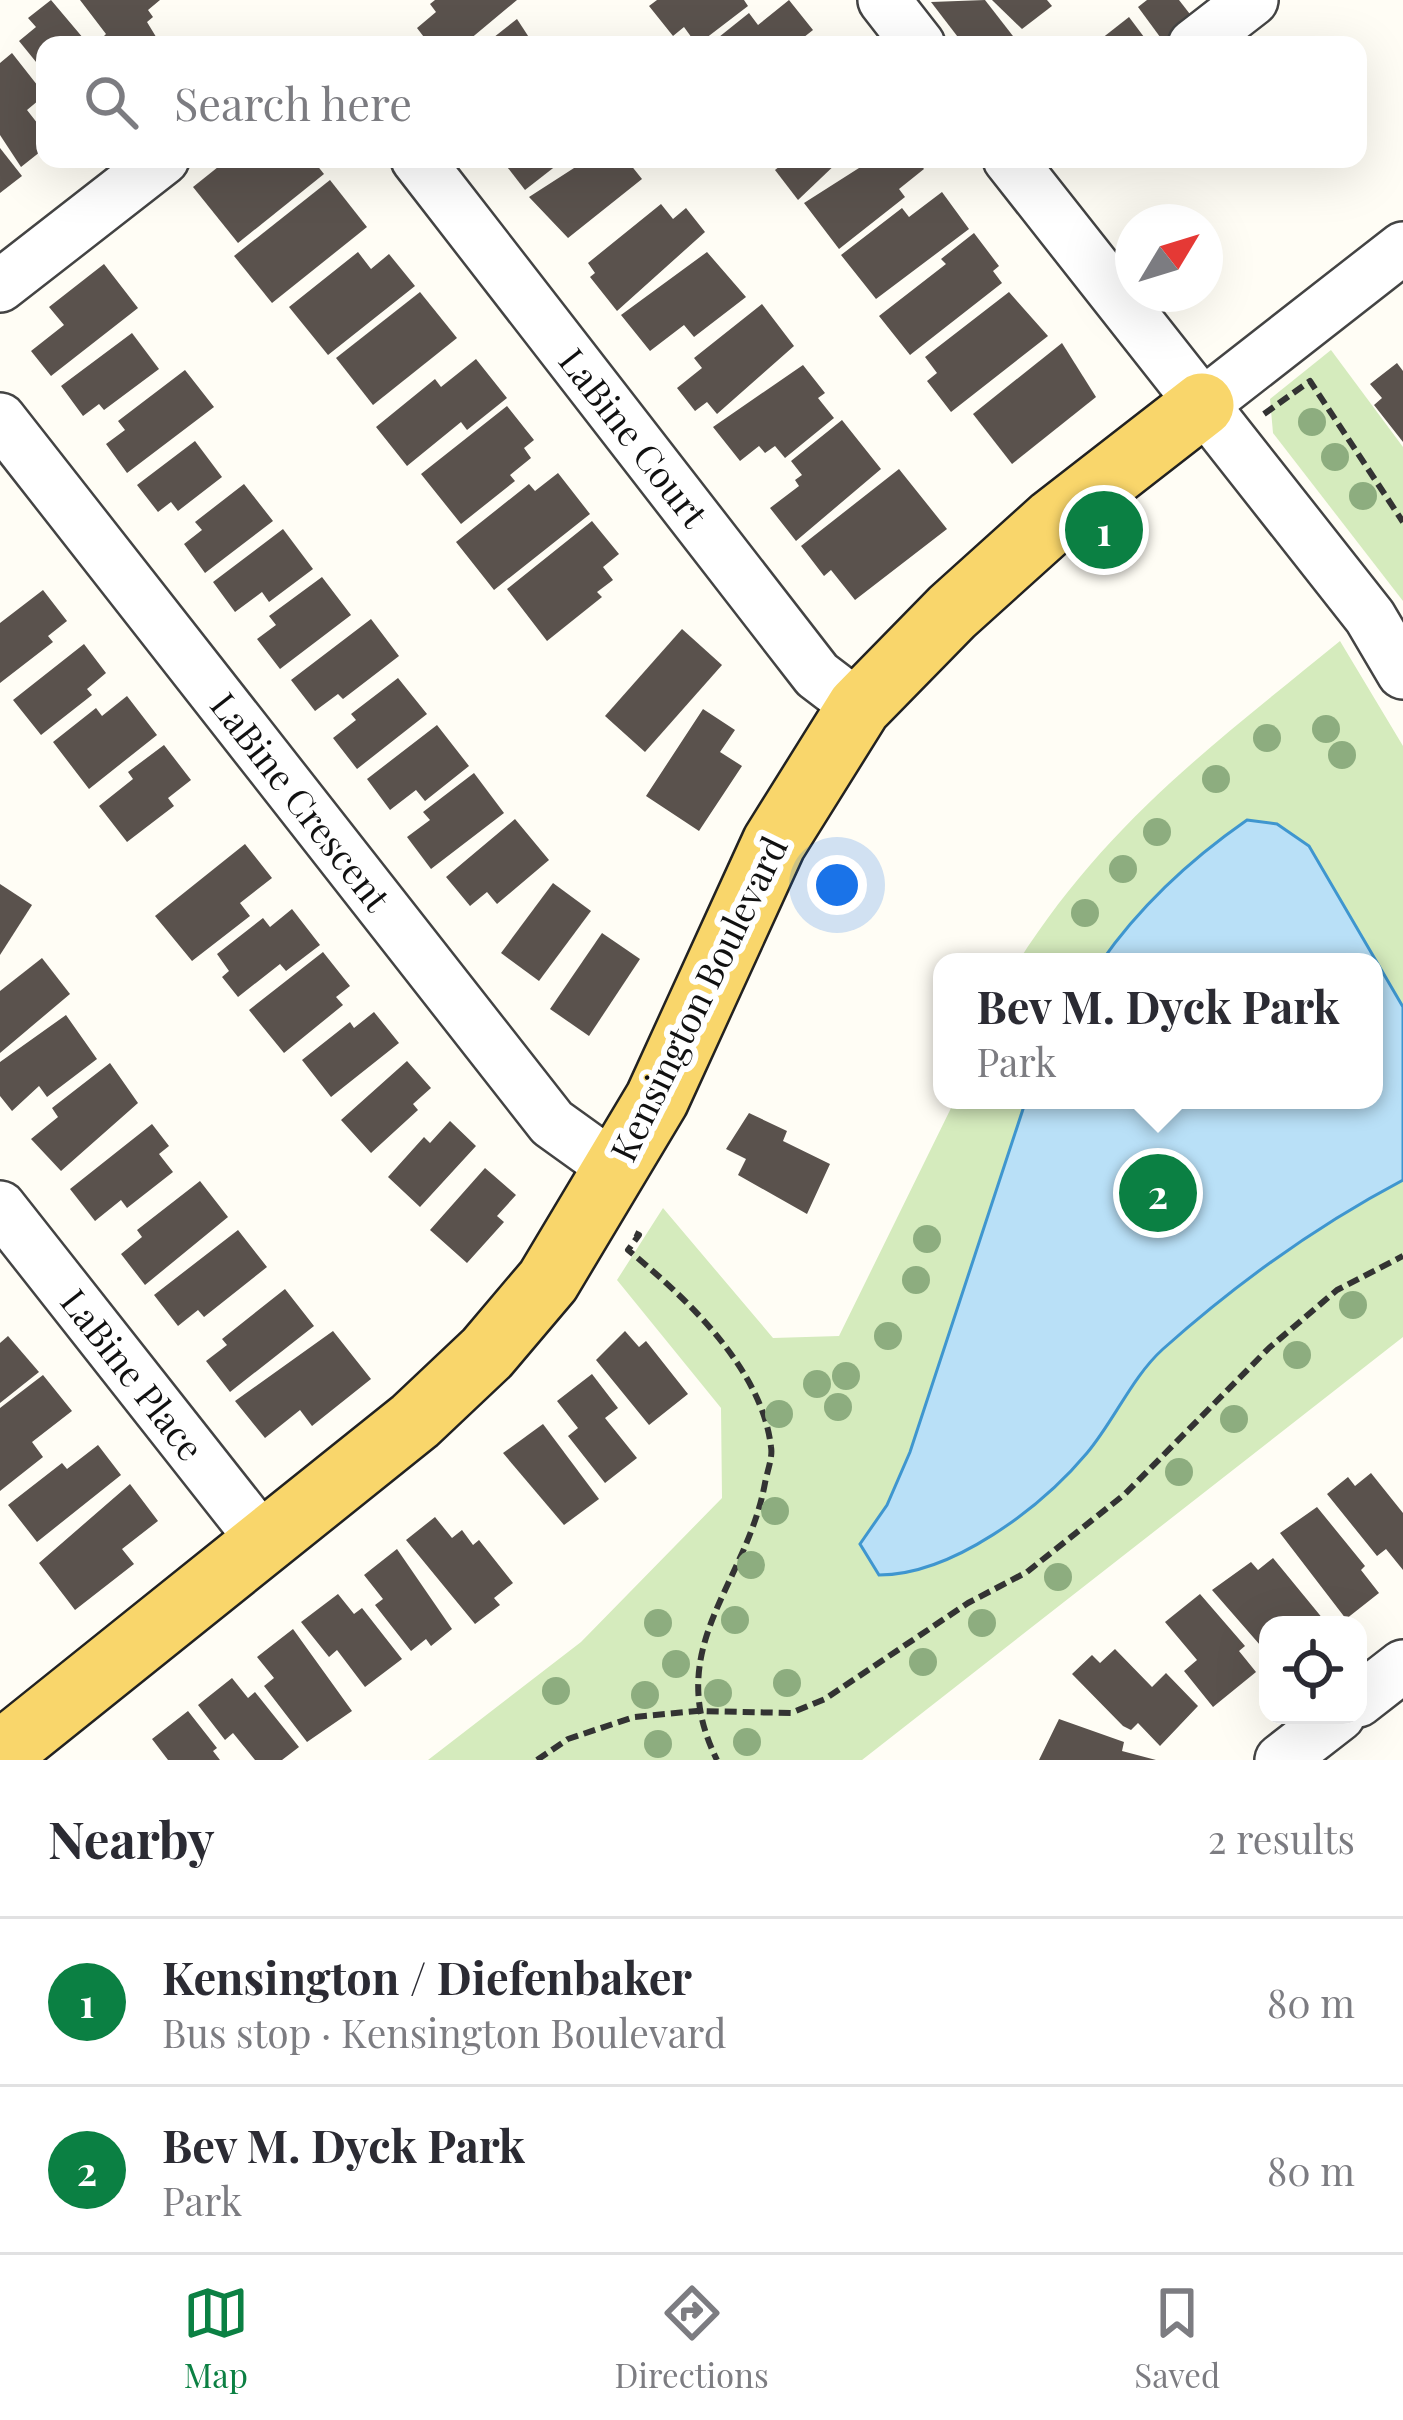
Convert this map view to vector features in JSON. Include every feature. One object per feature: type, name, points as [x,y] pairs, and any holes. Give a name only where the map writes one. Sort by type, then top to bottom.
[{"type":"main road","name":"Kensington Boulevard","points":[[0,1754],[416,1421],[488,1353],[548,1281],[657,1099],[774,843],[859,707],[952,612],[1054,520],[1219,392]]},
{"type":"street","points":[[884,0],[913,36]]},
{"type":"street","points":[[1206,36],[1252,0]]},
{"type":"street","points":[[0,286],[151,168]]},
{"type":"street","name":"LaBine Court","points":[[423,168],[808,664],[859,707]]},
{"type":"street","points":[[1029,168],[1219,392],[1403,673]]},
{"type":"street","name":"Kensington Boulevard","points":[[1219,392],[1403,248]]},
{"type":"street","name":"LaBine Crescent","points":[[0,419],[604,1188]]},
{"type":"street","name":"LaBine Place","points":[[0,1207],[264,1542]]},
{"type":"street","points":[[1367,1693],[1403,1666]]},
{"type":"street","points":[[1281,1760],[1327,1724]]},
{"type":"path","points":[[1219,392],[1265,416],[1310,381],[1403,522]]},
{"type":"path","points":[[604,1188],[639,1235],[628,1250],[693,1305],[724,1345],[748,1385],[772,1448],[761,1506],[710,1621],[695,1672],[697,1711],[717,1760]]},
{"type":"path","points":[[537,1760],[568,1739],[634,1717],[697,1711],[791,1713],[825,1700],[968,1603],[1027,1572],[1125,1494],[1269,1348],[1337,1290],[1403,1256]]},
{"type":"green space","points":[[1331,350],[1403,447],[1403,601],[1273,433],[1270,399]]},
{"type":"green space","points":[[1340,641],[1403,746],[1403,1337],[862,1760],[428,1760],[581,1642],[722,1498],[721,1408],[617,1280],[663,1208],[773,1338],[839,1336],[951,1109],[1383,1109],[1383,953],[1024,953],[1088,867],[1206,751]]},
{"type":"water","points":[[1247,820],[1277,824],[1309,846],[1371,953],[1108,953],[1132,922],[1206,851]]},
{"type":"water","points":[[1383,973],[1403,1007],[1403,1180],[1278,1257],[1163,1349],[1087,1453],[1020,1516],[936,1564],[879,1575],[860,1544],[887,1505],[910,1452],[1023,1109],[1383,1109]]},
{"type":"building","points":[[51,0],[81,36],[36,36],[36,62],[19,41],[36,27],[28,18]]},
{"type":"building","points":[[80,0],[160,0],[148,10],[153,17],[147,22],[156,36],[106,34]]},
{"type":"building","points":[[435,0],[517,0],[474,36],[423,36],[417,28],[436,12],[430,4]]},
{"type":"building","points":[[657,0],[744,0],[748,6],[709,36],[690,36],[684,27],[673,36],[649,6]]},
{"type":"building","points":[[789,0],[813,30],[805,36],[720,36],[749,13],[758,25]]},
{"type":"building","points":[[985,0],[1013,36],[957,36],[931,2]]},
{"type":"building","points":[[992,0],[1047,0],[1052,6],[1022,29]]},
{"type":"building","points":[[1147,0],[1179,0],[1193,18],[1170,36],[1159,36],[1138,7]]},
{"type":"building","points":[[1129,17],[1143,36],[1105,36]]},
{"type":"building","points":[[517,19],[528,36],[495,36]]},
{"type":"building","points":[[12,53],[36,84],[36,102],[27,110],[36,122],[36,155],[21,167],[0,135],[0,63]]},
{"type":"building","points":[[0,148],[22,176],[0,193]]},
{"type":"building","points":[[217,168],[319,168],[324,174],[238,243],[193,187]]},
{"type":"building","points":[[508,168],[553,168],[525,190]]},
{"type":"building","points":[[574,168],[633,168],[642,179],[568,238],[529,197]]},
{"type":"building","points":[[778,168],[832,168],[798,200]]},
{"type":"building","points":[[859,168],[924,169],[899,189],[905,197],[839,249],[804,203]]},
{"type":"building","points":[[330,180],[367,227],[272,303],[234,256]]},
{"type":"building","points":[[942,192],[969,229],[876,299],[841,255],[902,208],[909,217]]},
{"type":"building","points":[[661,204],[673,219],[686,208],[705,232],[617,311],[590,277],[595,273],[588,263]]},
{"type":"building","points":[[974,233],[999,266],[993,271],[1002,283],[910,355],[879,316],[946,264],[941,259]]},
{"type":"building","points":[[358,252],[371,269],[389,254],[415,286],[328,355],[289,307]]},
{"type":"building","points":[[707,252],[746,297],[694,337],[684,325],[650,351],[621,315]]},
{"type":"building","points":[[104,264],[138,308],[51,376],[31,351],[64,325],[49,307]]},
{"type":"building","points":[[420,292],[457,338],[373,405],[336,358]]},
{"type":"building","points":[[1009,292],[1048,336],[951,412],[927,381],[937,373],[925,357]]},
{"type":"building","points":[[762,304],[794,346],[717,414],[707,402],[695,411],[677,388],[702,368],[694,358]]},
{"type":"building","points":[[132,333],[159,369],[104,410],[99,404],[83,416],[61,386]]},
{"type":"building","points":[[1062,343],[1096,397],[1012,464],[973,414]]},
{"type":"building","points":[[476,359],[507,398],[467,430],[461,422],[407,466],[376,427],[435,379],[441,387]]},
{"type":"building","points":[[1397,363],[1403,371],[1403,442],[1374,405],[1382,398],[1370,384]]},
{"type":"building","points":[[803,365],[825,393],[818,398],[834,418],[785,458],[775,446],[765,453],[759,446],[740,461],[713,427]]},
{"type":"building","points":[[185,370],[214,407],[127,473],[106,444],[125,430],[118,421]]},
{"type":"building","points":[[507,406],[534,440],[524,448],[531,458],[510,475],[515,481],[461,524],[421,474]]},
{"type":"building","points":[[842,420],[881,469],[796,541],[770,508],[799,486],[795,480],[802,475],[791,461]]},
{"type":"building","points":[[195,441],[222,477],[178,511],[171,502],[158,512],[137,485]]},
{"type":"building","points":[[899,469],[947,529],[855,600],[831,570],[824,576],[801,546]]},
{"type":"building","points":[[558,473],[590,514],[494,590],[456,542],[529,484],[535,491]]},
{"type":"building","points":[[244,484],[273,521],[205,573],[184,544],[202,530],[195,522]]},
{"type":"building","points":[[592,521],[619,554],[603,567],[613,580],[597,592],[602,597],[547,641],[507,589]]},
{"type":"building","points":[[283,529],[313,569],[269,602],[262,592],[235,612],[213,582]]},
{"type":"building","points":[[322,577],[351,615],[280,669],[257,639],[276,625],[269,616]]},
{"type":"building","points":[[43,590],[67,621],[48,636],[53,642],[0,683],[0,623]]},
{"type":"building","points":[[371,619],[399,656],[343,699],[338,694],[315,711],[291,680]]},
{"type":"building","points":[[682,629],[722,665],[645,752],[605,716]]},
{"type":"building","points":[[84,644],[106,673],[87,689],[92,695],[41,735],[13,700]]},
{"type":"building","points":[[398,678],[427,714],[357,769],[333,738],[356,720],[351,714]]},
{"type":"building","points":[[127,696],[157,735],[89,789],[53,742],[96,708],[102,716]]},
{"type":"building","points":[[703,709],[735,730],[720,752],[742,766],[699,831],[646,796]]},
{"type":"building","points":[[437,725],[469,766],[425,801],[416,790],[390,810],[367,779]]},
{"type":"building","points":[[164,745],[191,780],[168,798],[174,806],[127,842],[99,806],[133,779],[128,772]]},
{"type":"building","points":[[474,773],[504,813],[431,869],[407,837],[430,820],[423,812]]},
{"type":"building","points":[[515,819],[549,860],[497,904],[487,892],[470,906],[446,877]]},
{"type":"building","points":[[245,844],[272,878],[240,903],[250,916],[192,961],[155,916]]},
{"type":"building","points":[[553,883],[591,911],[539,981],[501,953]]},
{"type":"building","points":[[0,884],[32,905],[0,955]]},
{"type":"building","points":[[292,909],[320,945],[286,971],[280,964],[238,997],[222,977],[229,971],[217,954],[263,918],[270,927]]},
{"type":"building","points":[[602,933],[640,959],[589,1036],[550,1009]]},
{"type":"building","points":[[323,952],[350,986],[336,997],[343,1005],[284,1053],[249,1010]]},
{"type":"building","points":[[42,958],[70,994],[0,1053],[0,991]]},
{"type":"building","points":[[374,1012],[399,1043],[331,1097],[302,1060],[350,1022],[354,1028]]},
{"type":"building","points":[[66,1015],[97,1059],[47,1097],[39,1086],[12,1111],[0,1096],[0,1062]]},
{"type":"building","points":[[407,1061],[431,1088],[413,1104],[418,1110],[371,1153],[341,1120]]},
{"type":"building","points":[[110,1063],[138,1103],[61,1171],[31,1139],[58,1117],[52,1108]]},
{"type":"building","points":[[749,1113],[787,1131],[783,1141],[830,1164],[807,1214],[738,1175],[746,1159],[726,1149]]},
{"type":"building","points":[[450,1121],[476,1146],[420,1207],[388,1177],[424,1137],[430,1143]]},
{"type":"building","points":[[152,1124],[169,1146],[159,1154],[173,1172],[127,1208],[121,1200],[95,1221],[70,1189]]},
{"type":"building","points":[[485,1168],[516,1195],[497,1216],[504,1222],[467,1263],[430,1230]]},
{"type":"building","points":[[200,1181],[228,1217],[145,1285],[121,1254],[142,1237],[137,1230]]},
{"type":"building","points":[[238,1230],[267,1267],[204,1317],[198,1310],[178,1326],[154,1295]]},
{"type":"building","points":[[285,1289],[314,1326],[230,1392],[206,1361],[227,1345],[222,1339]]},
{"type":"building","points":[[333,1331],[371,1379],[312,1426],[300,1410],[265,1438],[235,1401]]},
{"type":"building","points":[[625,1331],[639,1347],[646,1341],[688,1394],[649,1425],[596,1360]]},
{"type":"building","points":[[8,1336],[39,1372],[0,1403],[0,1343]]},
{"type":"building","points":[[592,1374],[618,1408],[605,1418],[637,1458],[605,1483],[568,1436],[578,1428],[557,1401]]},
{"type":"building","points":[[43,1375],[72,1411],[32,1442],[43,1457],[0,1491],[0,1408]]},
{"type":"building","points":[[543,1424],[599,1499],[564,1525],[503,1453]]},
{"type":"building","points":[[98,1445],[121,1475],[37,1542],[8,1505],[62,1463],[67,1469]]},
{"type":"building","points":[[1371,1473],[1403,1513],[1403,1570],[1386,1549],[1377,1556],[1327,1494],[1348,1477],[1355,1486]]},
{"type":"building","points":[[130,1484],[158,1521],[122,1549],[134,1564],[75,1610],[39,1563]]},
{"type":"building","points":[[1317,1507],[1365,1566],[1361,1570],[1379,1593],[1344,1616],[1280,1533]]},
{"type":"building","points":[[435,1517],[452,1538],[462,1530],[473,1545],[479,1540],[513,1583],[494,1598],[500,1605],[475,1624],[406,1540]]},
{"type":"building","points":[[397,1549],[452,1629],[431,1646],[426,1639],[411,1651],[375,1605],[383,1599],[364,1575]]},
{"type":"building","points":[[1273,1558],[1321,1616],[1259,1616],[1259,1644],[1212,1590],[1251,1562],[1258,1570]]},
{"type":"building","points":[[338,1594],[354,1614],[362,1608],[402,1659],[365,1687],[337,1650],[329,1657],[301,1622]]},
{"type":"building","points":[[1200,1594],[1245,1646],[1239,1651],[1256,1672],[1213,1707],[1184,1671],[1197,1660],[1165,1622]]},
{"type":"building","points":[[293,1629],[352,1711],[307,1742],[264,1686],[274,1678],[257,1657]]},
{"type":"building","points":[[1115,1649],[1152,1687],[1166,1673],[1198,1706],[1160,1746],[1138,1723],[1131,1730],[1123,1726],[1072,1674],[1092,1655],[1100,1663]]},
{"type":"building","points":[[232,1678],[248,1698],[255,1692],[299,1747],[282,1760],[255,1760],[233,1733],[225,1740],[198,1705]]},
{"type":"building","points":[[188,1711],[217,1748],[213,1751],[220,1760],[168,1760],[152,1739]]},
{"type":"building","points":[[1059,1719],[1124,1742],[1122,1751],[1156,1760],[1039,1760]]},
{"type":"place","name":"Kensington / Diefenbaker","points":[[1104,530]]},
{"type":"place","name":"Bev M. Dyck Park","points":[[1158,1193]]}]
